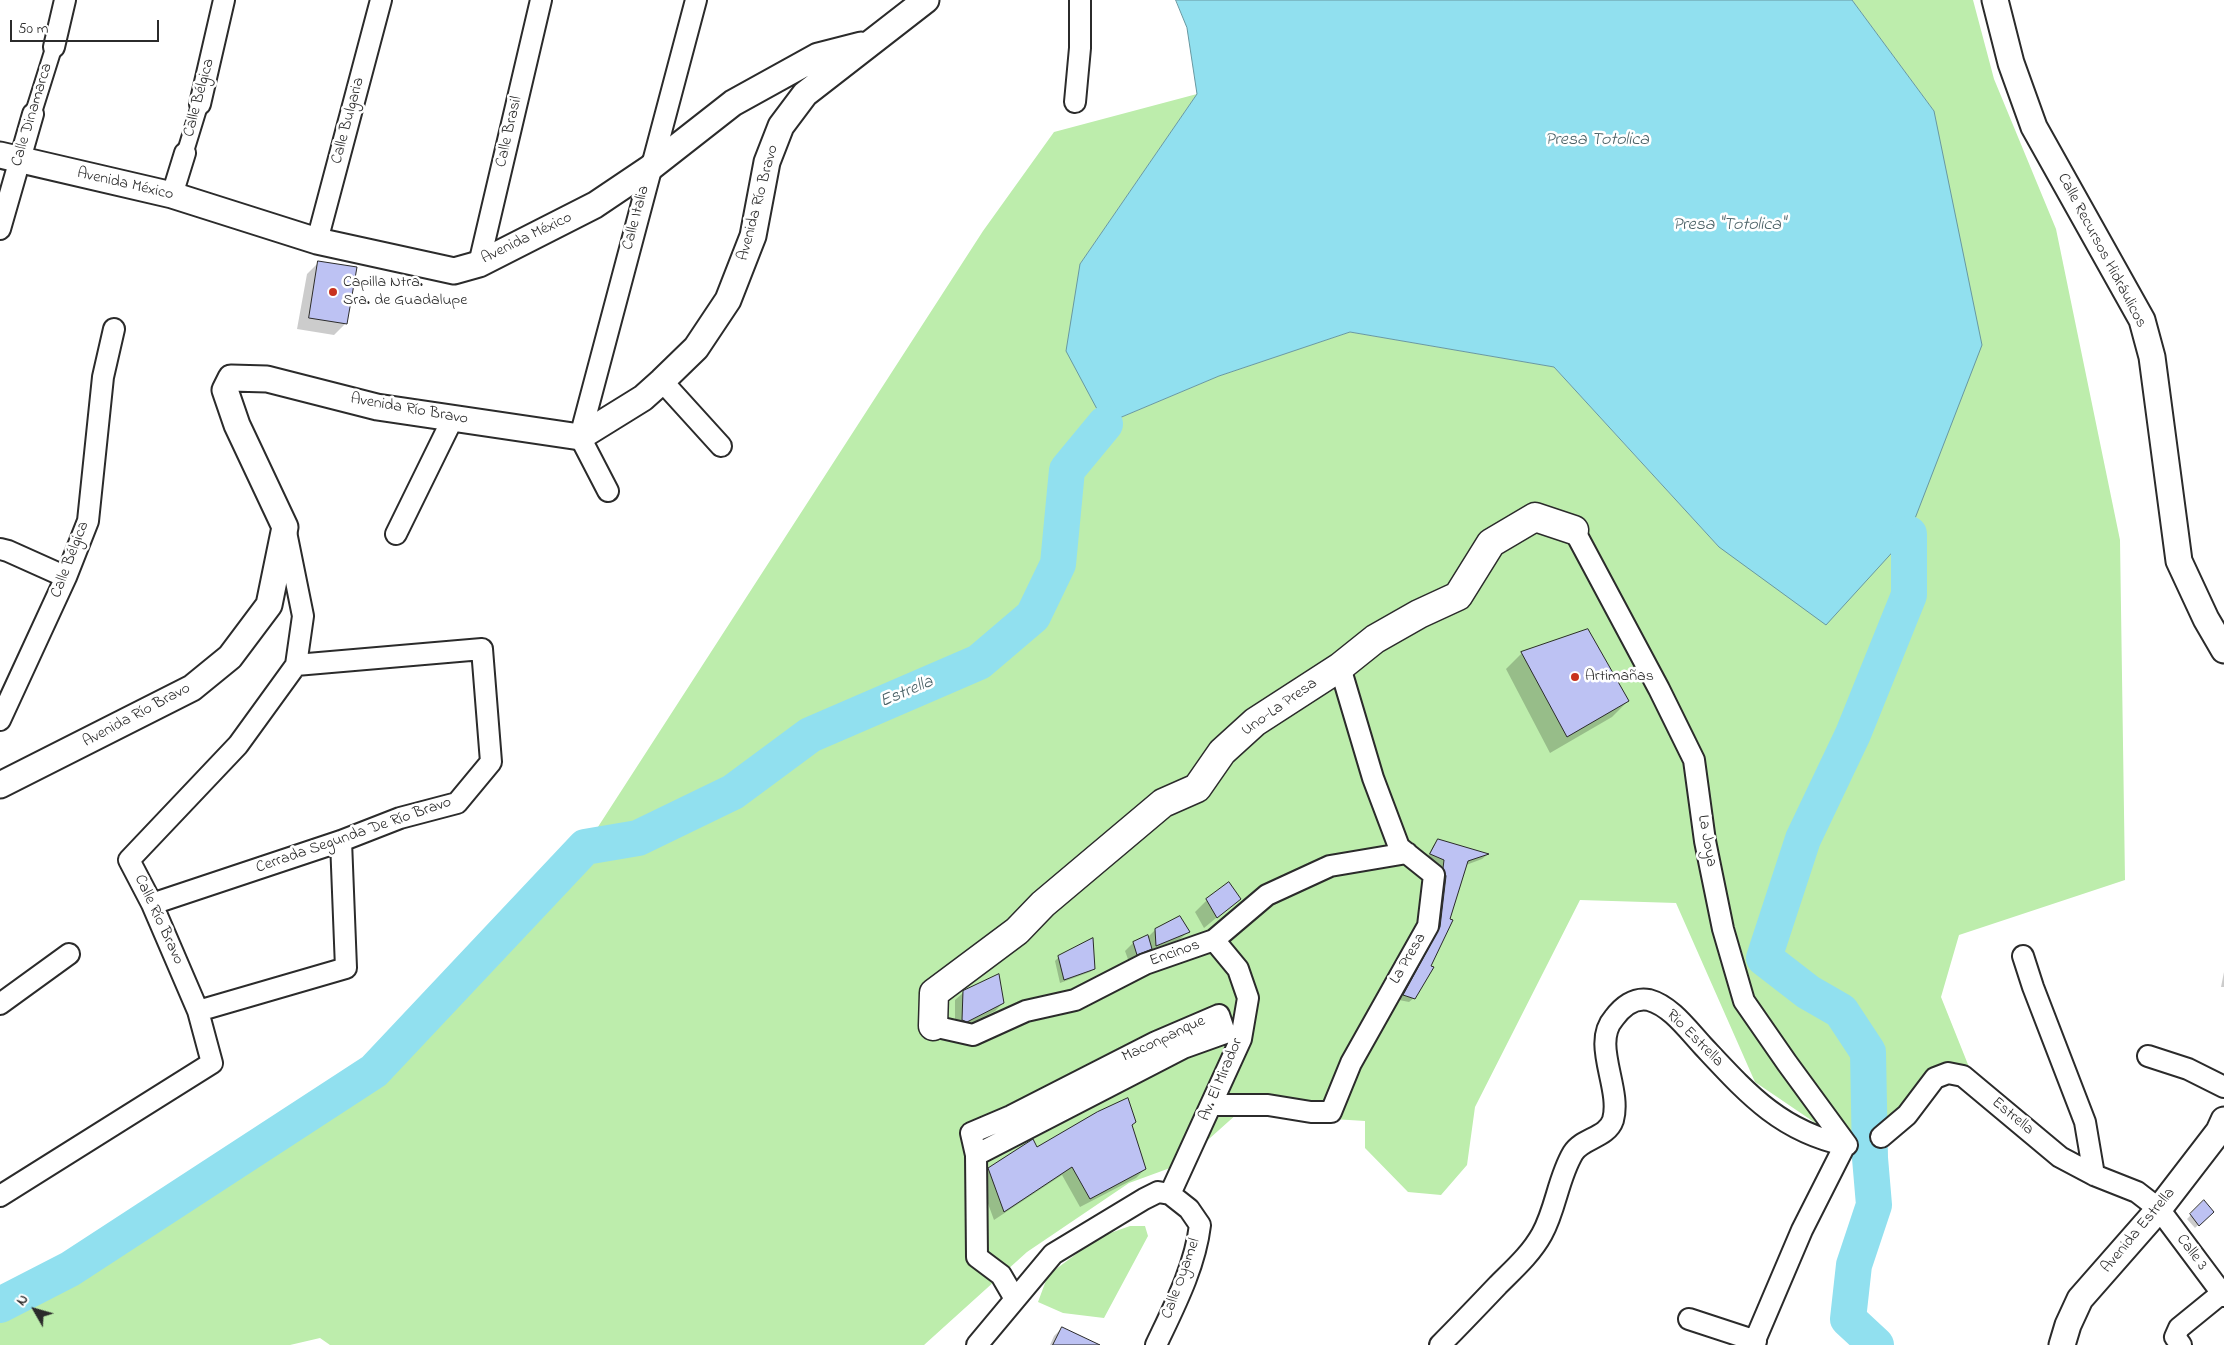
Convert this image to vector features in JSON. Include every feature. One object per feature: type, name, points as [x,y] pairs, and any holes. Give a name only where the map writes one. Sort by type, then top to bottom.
[{"type":"highway","name":"Uno-La Presa","points":[[933,1026],[934,993],[1018,932],[1043,904],[1163,804],[1197,788],[1222,752],[1255,722],[1340,667],[1375,639],[1419,614],[1458,596],[1491,542],[1535,517],[1574,530]]},
{"type":"street","name":"Calle Dinamarca","points":[[0,229],[10,158],[33,114],[54,47],[65,0]]},
{"type":"street","name":"Calle Bélgica","points":[[172,196],[200,104],[224,0]]},
{"type":"street","name":"Calle Bulgaria","points":[[317,241],[381,0]]},
{"type":"street","name":"Calle Brasil","points":[[479,264],[541,0]]},
{"type":"street","name":"Calle Italia","points":[[580,437],[696,0]]},
{"type":"street","name":"Avenida Río Bravo","points":[[0,784],[192,688],[230,657],[268,605],[285,527],[237,425],[225,390],[231,378],[267,379],[377,407],[580,437],[643,398],[662,381],[696,348],[728,300],[753,236],[767,162],[781,126],[805,94],[926,0]]},
{"type":"street","points":[[1075,102],[1080,48],[1080,0]]},
{"type":"street","name":"Calle Recursos Hidráulicos","points":[[1995,0],[2010,63],[2034,127],[2142,320],[2152,358],[2179,561],[2206,619],[2224,650]]},
{"type":"street","name":"Avenida México","points":[[10,158],[172,196],[317,241],[454,271],[479,264],[595,205],[650,168],[733,103],[818,56],[870,43]]},
{"type":"street","name":"Calle Bélgica","points":[[0,720],[66,577],[88,521],[103,377],[114,329]]},
{"type":"street","points":[[662,381],[721,446]]},
{"type":"street","points":[[396,534],[453,418]]},
{"type":"street","points":[[580,437],[608,491]]},
{"type":"street","name":"Calle Río Bravo","points":[[0,1196],[212,1063],[198,1011],[152,904],[129,860],[238,745],[296,665],[303,616],[285,527]]},
{"type":"street","name":"La Joya","points":[[1574,530],[1659,689],[1694,760],[1704,841],[1723,929],[1744,1001],[1846,1145]]},
{"type":"street","points":[[0,549],[66,577]]},
{"type":"street","name":"Cerrada Segunda De Río Bravo","points":[[152,904],[341,841],[400,818],[457,802],[491,762],[482,649],[296,665]]},
{"type":"street","name":"La Presa","points":[[1211,1105],[1268,1105],[1311,1112],[1331,1112],[1351,1064],[1428,926],[1434,875],[1399,847],[1373,778],[1340,667]]},
{"type":"street","points":[[198,1011],[346,968],[341,841]]},
{"type":"street","name":"Encinos","points":[[933,1026],[974,1035],[1026,1011],[1075,1000],[1145,964],[1214,940],[1267,895],[1330,866],[1407,854]]},
{"type":"street","name":"Av. El Mirador","points":[[1170,1194],[1241,1040],[1248,998],[1238,969],[1214,940]]},
{"type":"street","points":[[0,1004],[69,954]]},
{"type":"street","points":[[2024,956],[2033,987],[2085,1122],[2094,1175]]},
{"type":"street","name":"Rio Estrella","points":[[1440,1345],[1528,1255],[1542,1233],[1574,1151],[1585,1141],[1601,1134],[1612,1122],[1615,1102],[1604,1042],[1608,1024],[1629,1002],[1648,1000],[1670,1012],[1741,1087],[1782,1121],[1823,1140],[1846,1145]]},
{"type":"street","name":"Maconpanque","points":[[1219,1015],[1225,1033],[1183,1048],[976,1155],[971,1133],[1011,1116],[1156,1042],[1219,1015]]},
{"type":"street","points":[[2148,1056],[2188,1069],[2224,1087]]},
{"type":"street","name":"Estrella","points":[[1881,1137],[1907,1115],[1935,1078],[1948,1073],[1963,1076],[2060,1157],[2094,1175],[2137,1192],[2159,1209]]},
{"type":"street","name":"Avenida Estrella","points":[[2062,1345],[2068,1325],[2080,1300],[2159,1209],[2222,1129]]},
{"type":"street","points":[[1689,1319],[1754,1343],[1802,1230],[1846,1145]]},
{"type":"street","points":[[976,1155],[977,1257],[1001,1275],[1015,1299]]},
{"type":"street","points":[[977,1345],[1053,1254],[1144,1199],[1158,1192],[1170,1194]]},
{"type":"street","name":"Calle Oyamel","points":[[1156,1345],[1178,1300],[1198,1242],[1200,1225],[1189,1209],[1170,1194]]},
{"type":"street","name":"Calle 3","points":[[2159,1209],[2223,1294]]},
{"type":"street","points":[[2181,1345],[2175,1338],[2179,1328],[2223,1294]]},
{"type":"green space","points":[[1852,0],[1973,0],[1994,79],[2056,229],[2120,540],[2125,880],[1959,935],[1941,997],[1971,1072],[1930,1075],[1895,1132],[1836,1137],[1755,1082],[1676,903],[1580,900],[1475,1107],[1467,1165],[1441,1195],[1408,1192],[1365,1148],[1365,1121],[1238,1113],[1181,1164],[1129,1183],[1027,1252],[924,1345],[330,1345],[320,1338],[290,1345],[0,1345],[0,1305],[70,1269],[374,1071],[585,847],[983,231],[1054,132],[1197,94],[1080,264],[1105,424],[1219,376],[1350,332],[1554,367],[1719,547],[1934,111]]},
{"type":"green space","points":[[1130,1226],[1145,1226],[1148,1236],[1104,1318],[1063,1313],[1038,1302],[1048,1275],[1099,1237]]},
{"type":"water","name":"Presa \"Totolica\"","points":[[1176,0],[1852,0],[1934,111],[1982,345],[1909,534],[1826,625],[1719,547],[1554,367],[1350,332],[1219,376],[1105,424],[1066,351],[1080,264],[1197,94],[1187,28]]},
{"type":"building","name":"Capilla Ntra. Sra. de Guadalupe","points":[[318,261],[357,267],[347,324],[309,318]]},
{"type":"building","name":"Artimañas","points":[[1588,629],[1629,701],[1567,737],[1521,652]]},
{"type":"building","points":[[1438,839],[1489,854],[1468,861],[1450,919],[1453,920],[1431,966],[1434,967],[1415,999],[1403,995],[1440,927],[1446,876],[1443,868],[1444,860],[1430,854]]},
{"type":"building","points":[[1229,882],[1241,899],[1217,918],[1206,899]]},
{"type":"building","points":[[1180,916],[1190,932],[1156,946],[1155,929]]},
{"type":"building","points":[[1148,935],[1152,949],[1137,955],[1133,942]]},
{"type":"building","points":[[1093,938],[1095,969],[1064,980],[1058,956]]},
{"type":"building","points":[[999,974],[1004,1003],[967,1022],[962,1020],[963,991]]},
{"type":"building","points":[[1128,1098],[1136,1122],[1132,1125],[1146,1169],[1090,1199],[1072,1167],[1004,1212],[988,1168],[1033,1139],[1037,1147],[1097,1112]]},
{"type":"building","points":[[2204,1200],[2214,1212],[2199,1226],[2190,1214]]},
{"type":"building","points":[[1062,1327],[1100,1345],[1053,1345]]},
{"type":"waterway","points":[[0,1305],[70,1269],[374,1071],[585,847],[638,838],[733,792],[810,735],[979,662],[1033,616],[1058,564],[1067,470],[1105,424]]},
{"type":"waterway","points":[[1876,1345],[1848,1319],[1854,1265],[1874,1205],[1870,1158],[1868,1052],[1841,1011],[1808,992],[1764,958],[1803,839],[1853,734],[1909,595],[1909,534]]},
{"type":"place","name":"Capilla Ntra. Sra. de Guadalupe","points":[[333,292]]},
{"type":"place","name":"Artimañas","points":[[1575,677]]},
{"type":"water label","name":"Presa Totolica","points":[[1597,141]]}]
